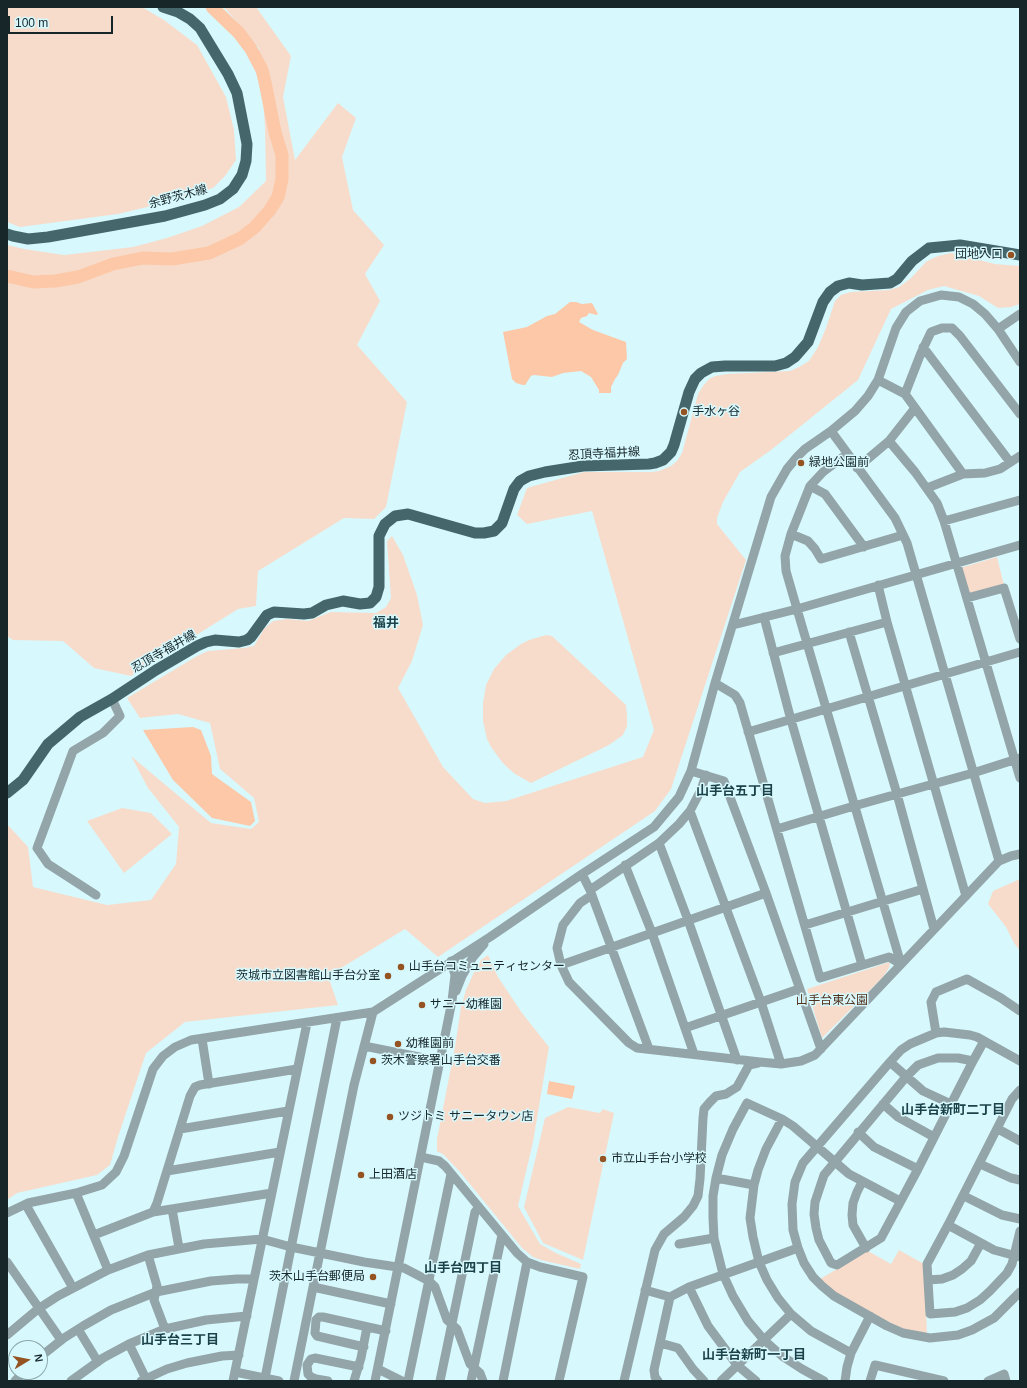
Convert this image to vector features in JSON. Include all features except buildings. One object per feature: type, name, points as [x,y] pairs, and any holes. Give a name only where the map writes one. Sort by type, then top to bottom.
[{"type":"main road","name":"余野茨木線","points":[[7,234],[28,239],[48,237],[165,216],[205,205],[220,198],[233,189],[242,175],[246,161],[247,144],[237,93],[228,74],[200,28],[190,18],[163,7]]},
{"type":"main road","name":"忍頂寺福井線","points":[[7,793],[23,780],[48,744],[80,717],[112,699],[156,670],[206,642],[215,640],[239,642],[247,640],[268,615],[274,612],[304,614],[326,605],[343,601],[360,604],[370,603],[376,597],[379,586],[379,536],[385,524],[395,516],[408,514],[475,533],[484,533],[494,530],[502,523],[514,489],[520,481],[529,476],[583,466],[649,464],[663,460],[671,452],[689,392],[695,379],[701,373],[712,367],[775,366],[786,363],[795,357],[808,342],[823,302],[830,292],[838,286],[849,284],[890,283],[897,279],[912,261],[929,248],[960,245],[1020,255]]},
{"type":"street","points":[[7,1213],[26,1205],[102,1185],[116,1172],[124,1156],[153,1069],[163,1056],[176,1047],[191,1040],[372,1012],[490,937],[654,827],[679,797],[691,771],[715,683],[771,497],[787,469],[797,457],[805,449],[831,431],[855,411],[868,396],[878,380],[896,328],[906,312],[920,301],[941,295],[959,297],[973,304],[985,314],[998,328],[1020,362]]},
{"type":"street","points":[[998,328],[1020,314]]},
{"type":"street","points":[[905,394],[923,347],[931,332],[942,328],[952,328],[960,336],[1020,414]]},
{"type":"street","points":[[923,347],[1010,462]]},
{"type":"street","points":[[878,380],[905,394],[963,474]]},
{"type":"street","points":[[858,468],[889,441],[915,408]]},
{"type":"street","points":[[831,431],[895,518],[903,535],[916,574],[999,861]]},
{"type":"street","points":[[889,441],[927,488],[937,503],[944,521],[1017,759],[1020,778]]},
{"type":"street","points":[[847,454],[823,472],[810,486],[791,534],[785,556],[786,571],[901,964]]},
{"type":"street","points":[[927,488],[963,474],[985,473],[1000,469],[1020,456]]},
{"type":"street","points":[[810,486],[825,494],[864,547]]},
{"type":"street","points":[[944,521],[1020,500]]},
{"type":"street","points":[[791,534],[808,541],[821,559],[903,535]]},
{"type":"street","points":[[733,625],[797,609],[1020,545]]},
{"type":"street","points":[[878,585],[966,896]]},
{"type":"street","points":[[967,598],[1004,588],[1020,639]]},
{"type":"street","points":[[764,617],[791,720],[862,965]]},
{"type":"street","points":[[773,653],[888,622]]},
{"type":"street","points":[[849,632],[897,794],[934,929]]},
{"type":"street","points":[[748,732],[1020,652]]},
{"type":"street","points":[[715,683],[735,695],[740,703],[820,978],[889,957],[901,964]]},
{"type":"street","points":[[96,895],[48,864],[37,848],[72,751],[103,733],[120,716],[112,699]]},
{"type":"street","points":[[777,829],[1017,759]]},
{"type":"street","points":[[691,771],[724,781],[766,893],[821,1048]]},
{"type":"street","points":[[706,775],[701,790],[690,811],[679,824],[659,843],[624,865],[580,903],[563,925],[557,948],[561,965],[569,982],[629,1043],[637,1048],[781,1064],[801,1061],[815,1055],[999,861],[1020,854]]},
{"type":"street","points":[[690,811],[761,1002],[781,1064]]},
{"type":"street","points":[[659,843],[688,920],[737,1060]]},
{"type":"street","points":[[624,865],[652,933],[694,1054]]},
{"type":"street","points":[[582,874],[591,892],[649,1049]]},
{"type":"street","points":[[805,925],[923,889]]},
{"type":"street","points":[[561,965],[766,893]]},
{"type":"street","points":[[452,1001],[462,976],[473,957],[490,937]]},
{"type":"street","points":[[375,1381],[386,1331],[397,1266],[421,1157],[452,1001],[455,975],[451,962]]},
{"type":"street","points":[[936,1034],[931,1002],[936,992],[967,979],[1001,998],[1020,1011]]},
{"type":"street","points":[[685,1028],[799,989]]},
{"type":"street","points":[[294,1381],[354,1086],[372,1012]]},
{"type":"street","points":[[265,1378],[337,1018]]},
{"type":"street","points":[[233,1381],[307,1023]]},
{"type":"street","points":[[1020,1061],[984,1040],[970,1035],[944,1032],[910,1044],[901,1050],[890,1062],[803,1163],[795,1182],[792,1204],[793,1230],[798,1248],[804,1263],[822,1286],[834,1296],[887,1326],[903,1333],[930,1338],[952,1336],[972,1330],[988,1321],[1007,1306],[1020,1292]]},
{"type":"street","points":[[202,1039],[209,1084]]},
{"type":"street","points":[[973,1061],[958,1058],[938,1058],[918,1065],[906,1076],[858,1132],[824,1175],[818,1188],[815,1202],[816,1228],[819,1240],[831,1264],[838,1265],[881,1238],[984,1040]]},
{"type":"street","points":[[364,1046],[439,1061]]},
{"type":"street","points":[[624,1381],[655,1250],[664,1234],[684,1217],[693,1206],[698,1196],[704,1109],[716,1096],[726,1094],[737,1087],[749,1066],[760,1062]]},
{"type":"street","points":[[890,1062],[923,1090],[951,1104]]},
{"type":"street","points":[[153,1212],[190,1096],[195,1087],[297,1069]]},
{"type":"street","points":[[1020,1090],[1012,1099],[964,1196],[927,1264],[930,1314],[955,1312],[967,1308],[980,1300],[1007,1273],[1017,1256],[1020,1232]]},
{"type":"street","points":[[824,1381],[782,1356],[764,1340],[748,1321],[733,1296],[723,1274],[714,1238],[713,1196],[722,1155],[733,1129],[747,1103],[782,1119],[793,1126],[849,1174],[900,1201]]},
{"type":"street","points":[[883,1104],[898,1117],[934,1137]]},
{"type":"street","points":[[180,1129],[288,1111]]},
{"type":"street","points":[[782,1119],[766,1149],[754,1185],[750,1218],[758,1262],[771,1286],[791,1314],[811,1331],[851,1353]]},
{"type":"street","points":[[998,1129],[1020,1141]]},
{"type":"street","points":[[858,1132],[874,1147],[918,1169]]},
{"type":"street","points":[[167,1171],[280,1152]]},
{"type":"street","points":[[421,1157],[440,1162],[517,1253],[527,1262],[540,1267],[582,1277],[559,1381]]},
{"type":"street","points":[[980,1164],[1011,1178],[1020,1180]]},
{"type":"street","points":[[408,1381],[451,1174]]},
{"type":"street","points":[[716,1178],[754,1185]]},
{"type":"street","points":[[862,1182],[853,1203],[852,1215],[853,1225],[866,1248]]},
{"type":"street","points":[[76,1193],[108,1270]]},
{"type":"street","points":[[94,1235],[153,1212],[272,1193]]},
{"type":"street","points":[[964,1196],[1002,1215],[1020,1219]]},
{"type":"street","points":[[26,1205],[73,1288]]},
{"type":"street","points":[[440,1381],[475,1212],[479,1207]]},
{"type":"street","points":[[172,1209],[179,1248]]},
{"type":"street","points":[[948,1225],[994,1250],[1017,1256]]},
{"type":"street","points":[[471,1381],[502,1235]]},
{"type":"street","points":[[679,1244],[714,1238]]},
{"type":"street","points":[[7,1334],[38,1309],[73,1288],[108,1270],[148,1255],[204,1244],[262,1239],[291,1247],[364,1262],[397,1266],[429,1281],[435,1287],[447,1320],[457,1329],[470,1364],[480,1373],[483,1381]]},
{"type":"street","points":[[928,1280],[947,1277],[962,1269],[971,1261],[981,1243]]},
{"type":"street","points":[[645,1290],[670,1297],[689,1287],[798,1248]]},
{"type":"street","points":[[148,1255],[157,1286],[154,1300],[165,1329]]},
{"type":"street","points":[[7,1262],[38,1309],[61,1340]]},
{"type":"street","points":[[503,1381],[527,1262]]},
{"type":"street","points":[[48,1351],[78,1329],[111,1310],[156,1292],[211,1281],[254,1279]]},
{"type":"street","points":[[313,1287],[391,1304]]},
{"type":"street","points":[[689,1287],[708,1326],[738,1365],[756,1381]]},
{"type":"street","points":[[658,1381],[655,1377],[654,1370],[670,1297]]},
{"type":"street","points":[[721,1381],[791,1314]]},
{"type":"street","points":[[71,1381],[98,1362],[129,1344],[165,1329],[206,1320],[247,1316]]},
{"type":"street","points":[[845,1381],[851,1353],[870,1316]]},
{"type":"street","points":[[364,1347],[317,1336],[315,1333],[316,1320],[319,1317],[322,1317],[386,1331]]},
{"type":"street","points":[[354,1381],[364,1347],[367,1327]]},
{"type":"street","points":[[78,1329],[98,1362]]},
{"type":"street","points":[[660,1343],[678,1348],[704,1381]]},
{"type":"street","points":[[129,1344],[145,1380],[167,1369],[187,1363],[222,1356],[239,1355]]},
{"type":"street","points":[[328,1381],[316,1379],[308,1374],[307,1365],[311,1359],[315,1358],[359,1367]]},
{"type":"street","points":[[870,1381],[875,1365],[944,1381]]},
{"type":"street","points":[[378,1369],[402,1381]]},
{"type":"street","points":[[235,1372],[279,1381]]},
{"type":"street","points":[[988,1381],[1004,1374],[1006,1381]]},
{"type":"green space","points":[[7,7],[142,7],[164,20],[197,45],[226,97],[234,130],[236,160],[225,176],[213,188],[172,201],[118,214],[20,227],[7,222]]},
{"type":"green space","points":[[224,7],[256,7],[291,56],[283,97],[295,160],[338,103],[356,118],[342,157],[353,210],[384,245],[365,274],[380,301],[357,345],[407,402],[386,507],[374,519],[344,518],[258,571],[256,606],[238,609],[131,676],[94,668],[63,641],[13,640],[7,636],[7,245],[64,255],[133,247],[167,238],[202,226],[239,207],[266,181],[265,127],[259,48]]},
{"type":"green space","points":[[951,253],[995,264],[1020,266],[1020,304],[1011,307],[998,308],[979,296],[944,286],[928,290],[891,309],[858,380],[771,450],[740,472],[723,502],[717,518],[717,524],[746,560],[671,789],[655,811],[438,957],[405,929],[328,976],[338,1005],[185,1022],[146,1053],[110,1165],[97,1175],[17,1193],[7,1200],[7,824],[28,847],[33,887],[107,905],[151,900],[176,864],[179,827],[148,788],[131,756],[211,823],[251,829],[259,822],[254,798],[220,769],[210,723],[178,714],[140,718],[127,698],[208,651],[254,646],[264,629],[273,621],[287,619],[308,621],[331,612],[376,613],[386,607],[391,598],[387,541],[392,536],[403,555],[417,595],[423,625],[412,661],[398,688],[443,767],[473,799],[485,803],[506,801],[643,757],[654,730],[592,511],[527,524],[517,515],[527,488],[584,472],[651,472],[659,471],[671,466],[677,461],[682,453],[698,394],[709,379],[715,376],[727,374],[790,371],[799,367],[809,361],[818,347],[835,301],[841,295],[851,292],[889,290],[899,287],[910,279],[927,261],[938,256]]},
{"type":"green space","points":[[997,557],[1004,585],[968,595],[960,568]]},
{"type":"green space","points":[[546,635],[552,636],[626,705],[627,726],[623,735],[609,745],[531,783],[515,774],[508,768],[491,747],[487,739],[483,721],[483,703],[486,685],[494,669],[506,655],[529,640]]},
{"type":"green space","points":[[122,808],[151,813],[172,834],[124,873],[87,821]]},
{"type":"green space","points":[[1020,879],[1020,951],[1006,927],[988,904],[993,891]]},
{"type":"green space","points":[[488,955],[498,977],[522,1013],[549,1047],[533,1142],[518,1206],[540,1244],[581,1264],[580,1269],[541,1260],[533,1257],[522,1248],[460,1172],[444,1155],[437,1151],[437,1139],[455,1047],[461,1007],[466,990],[475,970],[481,960]]},
{"type":"green space","name":"山手台東公園","points":[[890,962],[889,968],[883,977],[822,1038],[807,989]]},
{"type":"green space","points":[[568,1107],[600,1113],[603,1109],[614,1113],[583,1260],[543,1243],[524,1207],[545,1118]]},
{"type":"green space","points":[[899,1250],[924,1264],[927,1334],[903,1329],[841,1298],[820,1279],[868,1251],[891,1264]]},
{"type":"shaded area","points":[[570,302],[582,304],[592,303],[598,314],[589,313],[587,316],[581,318],[579,322],[593,330],[626,342],[627,359],[623,363],[611,387],[611,393],[599,393],[599,390],[591,377],[581,371],[563,373],[552,377],[534,375],[531,376],[525,385],[516,383],[512,379],[503,332],[527,327],[547,316],[555,314]]},
{"type":"shaded area","points":[[193,727],[201,730],[211,756],[212,774],[251,802],[255,821],[250,826],[212,818],[173,780],[143,730]]},
{"type":"shaded area","points":[[549,1081],[575,1086],[572,1099],[547,1094]]},
{"type":"waterway","points":[[7,276],[33,282],[55,281],[78,277],[113,264],[143,258],[172,259],[209,253],[241,238],[255,227],[270,210],[278,197],[282,179],[282,155],[275,132],[262,70],[251,49],[239,33],[212,7]]},
{"type":"place","name":"団地入口","points":[[1011,255]]},
{"type":"place","name":"手水ヶ谷","points":[[684,412]]},
{"type":"place","name":"緑地公園前","points":[[801,463]]},
{"type":"place","name":"山手台コミュニティセンター","points":[[401,967]]},
{"type":"place","name":"茨城市立図書館山手台分室","points":[[388,976]]},
{"type":"place","name":"サニー幼稚園","points":[[422,1005]]},
{"type":"place","name":"幼稚園前","points":[[398,1044]]},
{"type":"place","name":"茨木警察署山手台交番","points":[[373,1061]]},
{"type":"place","name":"ツジトミ サニータウン店","points":[[390,1117]]},
{"type":"place","name":"市立山手台小学校","points":[[603,1159]]},
{"type":"place","name":"上田酒店","points":[[361,1175]]},
{"type":"place","name":"茨木山手台郵便局","points":[[373,1277]]},
{"type":"district","name":"福井","points":[[386,623]]},
{"type":"district","name":"山手台五丁目","points":[[735,791]]},
{"type":"district","name":"山手台新町二丁目","points":[[953,1110]]},
{"type":"district","name":"山手台四丁目","points":[[463,1268]]},
{"type":"district","name":"山手台三丁目","points":[[180,1340]]},
{"type":"district","name":"山手台新町一丁目","points":[[754,1355]]}]
